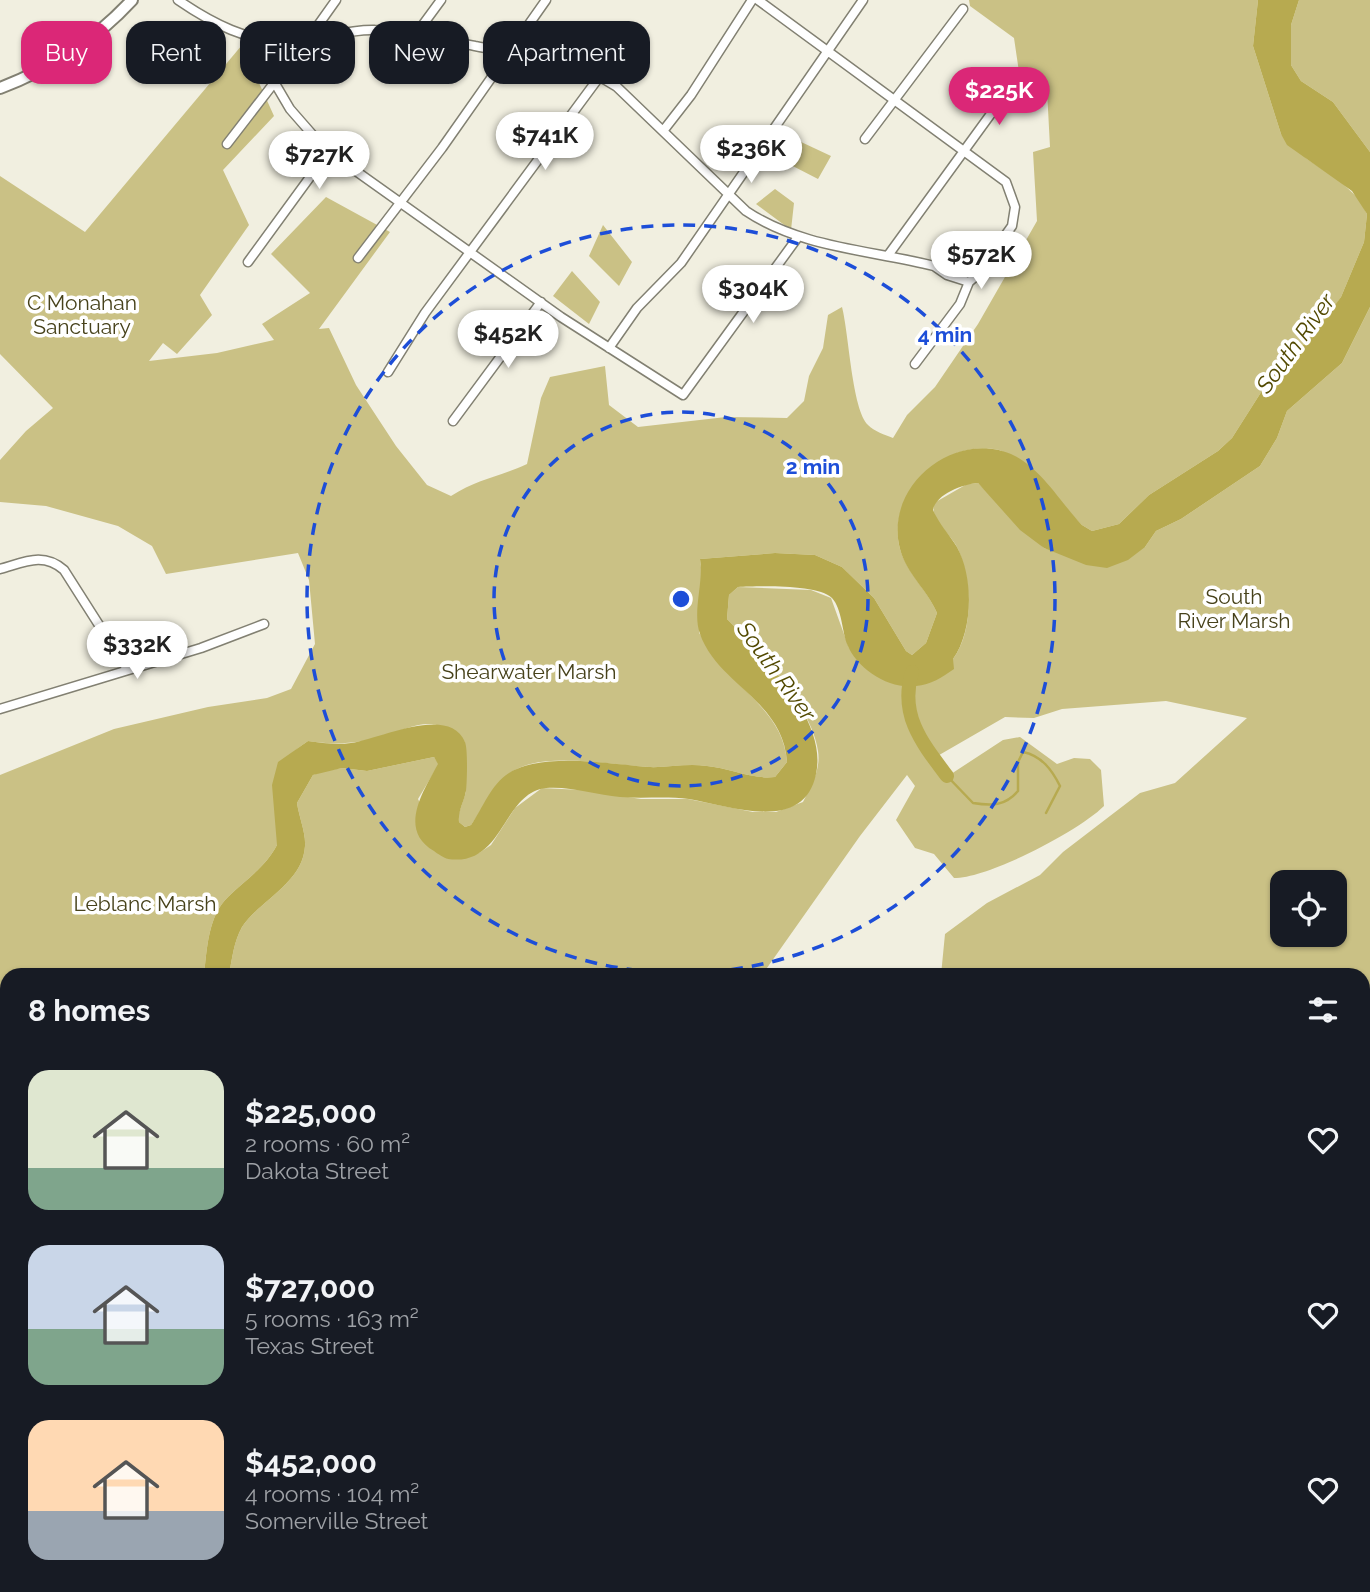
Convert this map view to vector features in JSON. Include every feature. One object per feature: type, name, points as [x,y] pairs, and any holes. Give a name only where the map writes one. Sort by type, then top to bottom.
[{"type":"street","points":[[0,88],[36,72],[78,47],[132,0]]},
{"type":"street","points":[[178,0],[215,22],[240,32]]},
{"type":"street","points":[[321,21],[336,0]]},
{"type":"street","points":[[426,21],[441,0]]},
{"type":"street","points":[[531,21],[546,0]]},
{"type":"street","points":[[663,131],[691,95],[755,0],[1006,182],[1015,208],[1008,233],[969,282],[960,304],[915,364]]},
{"type":"street","points":[[609,348],[637,307],[681,263],[863,0]]},
{"type":"street","points":[[865,139],[963,9]]},
{"type":"street","points":[[228,144],[273,84]]},
{"type":"street","points":[[275,84],[310,135],[329,151],[541,302],[683,395],[798,237]]},
{"type":"street","points":[[358,258],[485,84]]},
{"type":"street","points":[[388,372],[417,324],[594,84]]},
{"type":"street","points":[[612,84],[757,218],[798,237],[888,254],[934,266],[947,275],[969,282]]},
{"type":"street","points":[[888,254],[993,111],[1005,86]]},
{"type":"street","points":[[248,262],[329,151]]},
{"type":"street","points":[[453,421],[541,302]]},
{"type":"street","points":[[0,569],[41,558],[55,562],[64,570],[127,669]]},
{"type":"street","points":[[0,709],[243,634],[264,624]]},
{"type":"green space","points":[[969,0],[1258,0],[1253,46],[1281,134],[1307,159],[1340,181],[1359,199],[1367,214],[1364,242],[1341,297],[1310,339],[1277,367],[1232,438],[1218,451],[1149,495],[1119,524],[1092,531],[1082,525],[1028,472],[999,450],[979,448],[959,452],[940,461],[924,474],[911,490],[902,508],[898,528],[903,558],[937,613],[926,643],[912,655],[906,651],[874,598],[842,567],[815,555],[775,553],[700,559],[702,576],[699,633],[728,672],[768,715],[781,736],[787,762],[775,777],[759,777],[700,765],[648,767],[600,762],[548,761],[519,768],[503,779],[471,825],[465,827],[459,822],[459,813],[466,792],[465,742],[444,729],[425,724],[355,742],[308,741],[280,766],[274,789],[277,845],[255,873],[221,905],[212,923],[205,968],[0,968],[0,775],[114,729],[208,707],[267,698],[291,689],[315,644],[309,580],[298,553],[166,574],[152,546],[118,526],[46,506],[0,502],[0,460],[26,431],[53,408],[0,354],[0,176],[85,232],[209,84],[226,84],[226,64],[240,47],[240,84],[260,84],[274,116],[223,170],[249,225],[200,295],[212,315],[177,354],[163,343],[149,361],[217,353],[274,340],[262,324],[310,293],[271,254],[326,197],[390,232],[319,329],[329,328],[356,385],[396,446],[427,485],[451,496],[527,464],[541,398],[550,377],[605,366],[609,405],[638,427],[726,417],[787,418],[804,401],[809,376],[823,348],[828,315],[842,307],[858,404],[870,427],[893,438],[907,415],[935,387],[978,324],[1037,221],[1033,152],[1050,147],[1047,90],[1031,92],[1019,72],[1014,38],[970,6]]},
{"type":"green space","points":[[1299,0],[1370,0],[1370,152],[1333,102],[1301,81],[1291,65],[1291,25]]},
{"type":"green space","points":[[799,141],[831,156],[818,179],[785,162]]},
{"type":"green space","points":[[775,189],[794,203],[791,230],[756,204]]},
{"type":"green space","points":[[603,225],[632,262],[619,286],[589,256]]},
{"type":"green space","points":[[572,271],[600,302],[589,324],[553,296]]},
{"type":"green space","name":"South River Marsh","points":[[1370,307],[1370,968],[942,968],[945,934],[987,903],[1040,875],[1063,852],[1140,793],[1175,783],[1247,718],[1166,701],[1062,709],[1034,718],[1005,717],[934,758],[948,776],[1003,740],[1020,737],[1057,764],[1074,758],[1090,759],[1101,770],[1104,806],[1092,816],[1033,851],[969,876],[954,878],[934,854],[915,848],[896,820],[915,786],[907,775],[860,836],[767,968],[230,968],[242,927],[289,881],[302,859],[305,841],[297,803],[313,775],[342,768],[367,771],[434,757],[439,764],[418,799],[448,859],[479,853],[491,845],[515,808],[542,788],[582,790],[641,799],[688,799],[753,812],[776,812],[803,802],[815,778],[818,751],[814,734],[795,698],[727,619],[729,595],[738,587],[811,590],[831,598],[849,648],[878,677],[953,659],[965,634],[968,591],[958,549],[938,522],[934,503],[967,484],[978,483],[1044,548],[1060,553],[1145,547],[1156,531],[1181,519],[1260,466],[1277,438],[1287,411],[1342,363]]},
{"type":"shaded area","points":[[1258,0],[1299,0],[1291,25],[1291,65],[1301,81],[1333,102],[1370,152],[1370,307],[1342,363],[1287,411],[1277,438],[1260,466],[1181,519],[1156,531],[1145,547],[1128,560],[1107,568],[1086,565],[1044,548],[1020,530],[978,483],[965,485],[945,495],[935,504],[933,510],[963,560],[968,589],[968,619],[960,647],[953,659],[954,669],[921,685],[895,685],[875,676],[858,662],[847,644],[835,603],[825,593],[787,587],[738,587],[729,595],[727,619],[790,690],[812,732],[817,753],[816,774],[809,793],[797,804],[781,810],[763,812],[689,799],[620,797],[565,788],[546,788],[531,793],[520,802],[481,852],[466,858],[448,859],[423,842],[415,821],[421,797],[438,764],[434,757],[367,771],[342,768],[313,775],[297,803],[305,846],[297,870],[242,927],[230,968],[205,968],[212,923],[221,905],[255,873],[277,845],[272,785],[278,762],[308,741],[351,743],[430,725],[445,726],[457,731],[465,742],[467,751],[466,791],[459,818],[459,822],[465,827],[471,825],[492,790],[503,778],[523,767],[539,763],[577,761],[655,767],[699,765],[759,777],[775,777],[787,762],[783,741],[774,723],[721,667],[700,634],[697,616],[700,559],[775,553],[815,555],[842,567],[874,598],[906,651],[912,655],[926,643],[937,613],[903,558],[898,525],[903,503],[914,484],[929,468],[949,456],[970,449],[993,449],[1015,456],[1034,470],[1082,525],[1092,531],[1119,524],[1149,495],[1218,451],[1232,438],[1277,367],[1310,339],[1341,297],[1364,242],[1367,214],[1352,191],[1287,145],[1281,134],[1253,46]]},
{"type":"waterway","points":[[912,672],[908,702],[915,728],[947,776]]},
{"type":"waterway","points":[[947,776],[973,803],[998,804],[1018,791],[1018,762],[1023,752],[1030,754],[1046,764],[1060,786],[1046,813]]},
{"type":"park label","name":"C Monahan Sanctuary","points":[[82,314]]},
{"type":"park label","name":"Shearwater Marsh","points":[[529,671]]},
{"type":"park label","name":"Leblanc Marsh","points":[[145,903]]},
{"type":"water label","name":"South River","points":[[1295,343]]},
{"type":"water label","name":"South River","points":[[777,671]]}]
